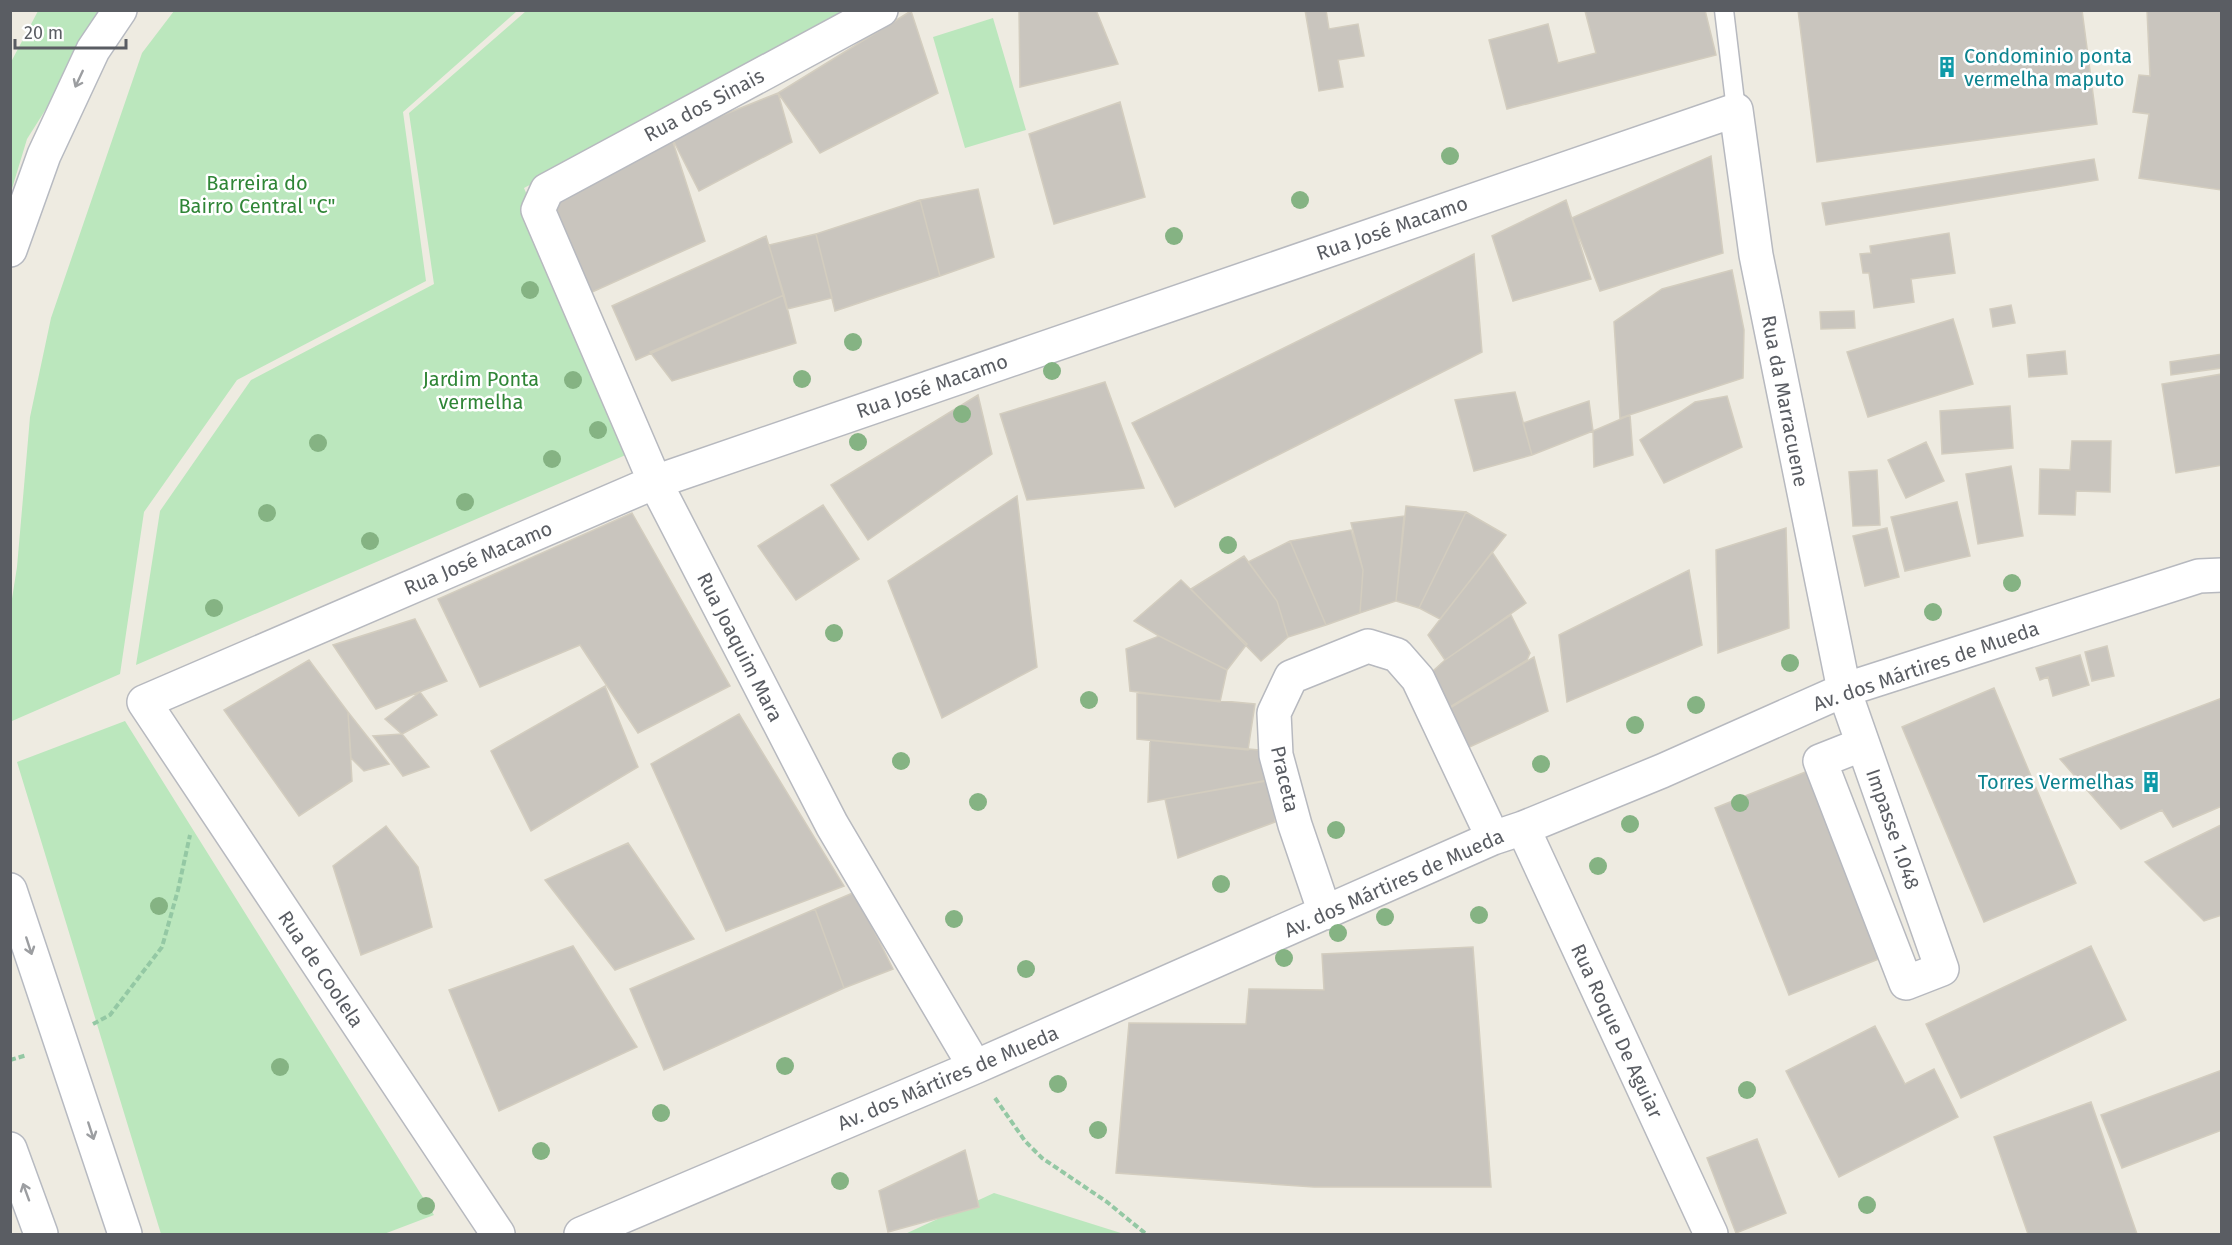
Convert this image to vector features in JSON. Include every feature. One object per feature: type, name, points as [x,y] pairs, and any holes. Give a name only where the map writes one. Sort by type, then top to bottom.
[{"type":"street","points":[[10,250],[44,155],[93,50],[120,10]]},
{"type":"street","name":"Rua dos Sinais","points":[[538,210],[547,190],[881,10]]},
{"type":"street","name":"Rua José Macamo","points":[[144,702],[655,482],[1736,110]]},
{"type":"street","name":"Rua da Marracuene","points":[[1736,110],[1755,255],[1844,690]]},
{"type":"street","name":"Rua Joaquim Mara","points":[[538,210],[655,482],[832,825],[975,1067]]},
{"type":"street","name":"Av. dos Mártires de Mueda","points":[[581,1234],[975,1067],[1508,833],[1662,771],[1844,690],[2199,576],[2222,575]]},
{"type":"street","name":"Praceta","points":[[1325,913],[1295,825],[1276,755],[1274,713],[1292,676],[1368,646],[1397,656],[1418,679],[1508,833]]},
{"type":"street","name":"Impasse 1.048","points":[[1844,690],[1863,744],[1942,969],[1906,983],[1820,761],[1863,744]]},
{"type":"street","name":"Rua de Coolela","points":[[144,702],[498,1234]]},
{"type":"street","name":"Rua Roque De Aguiar","points":[[1508,833],[1711,1234]]},
{"type":"street","points":[[10,891],[125,1234]]},
{"type":"street","points":[[10,1149],[41,1234]]},
{"type":"lane","points":[[1724,10],[1736,110]]},
{"type":"path","points":[[92,1025],[111,1015],[162,947],[178,890],[200,787]]},
{"type":"path","points":[[975,1067],[1025,1141],[1042,1158],[1107,1202],[1146,1234]]},
{"type":"green space","points":[[38,11],[108,11],[27,139],[11,192],[11,62]]},
{"type":"green space","name":"Barreira do Bairro Central \"C\"","points":[[174,11],[517,11],[403,112],[426,281],[237,380],[144,512],[120,674],[12,721],[11,605],[17,567],[30,417],[51,318],[142,53]]},
{"type":"green space","name":"Jardim Ponta vermelha","points":[[526,11],[857,11],[524,188],[635,451],[136,665],[160,511],[251,380],[434,284],[409,113]]},
{"type":"green space","points":[[993,18],[1026,130],[965,148],[933,37]]},
{"type":"green space","points":[[125,721],[434,1215],[384,1234],[161,1234],[17,762]]},
{"type":"green space","points":[[994,1193],[1124,1234],[905,1234]]},
{"type":"building","points":[[1019,10],[1096,10],[1118,64],[1020,87]]},
{"type":"building","points":[[1305,10],[1326,10],[1329,29],[1358,24],[1364,56],[1338,60],[1343,87],[1319,91]]},
{"type":"building","points":[[1705,10],[1716,55],[1507,109],[1489,40],[1548,24],[1558,63],[1596,53],[1585,11]]},
{"type":"building","name":"Condominio ponta vermelha maputo","points":[[1798,10],[2082,10],[2097,124],[1817,162]]},
{"type":"building","points":[[2147,10],[2222,10],[2221,190],[2139,178],[2149,114],[2133,112],[2139,75],[2150,76]]},
{"type":"building","points":[[911,11],[938,93],[820,153],[778,93]]},
{"type":"building","points":[[778,93],[792,142],[699,191],[671,136]]},
{"type":"building","points":[[1120,102],[1145,197],[1054,224],[1029,134]]},
{"type":"building","points":[[671,136],[705,241],[579,298],[542,206]]},
{"type":"building","points":[[1711,156],[1723,253],[1600,291],[1572,218]]},
{"type":"building","points":[[2094,159],[2098,180],[1826,225],[1822,203]]},
{"type":"building","points":[[978,189],[994,257],[940,276],[920,200]]},
{"type":"building","points":[[920,200],[940,276],[835,311],[816,234]]},
{"type":"building","points":[[1566,200],[1591,279],[1513,301],[1492,236]]},
{"type":"building","points":[[1949,233],[1955,273],[1911,279],[1914,302],[1874,308],[1869,273],[1863,273],[1860,254],[1871,253],[1870,246]]},
{"type":"building","points":[[816,234],[832,298],[787,309],[769,245]]},
{"type":"building","points":[[766,236],[784,295],[636,360],[612,306]]},
{"type":"building","points":[[1474,254],[1482,352],[1175,507],[1132,423]]},
{"type":"building","points":[[1732,270],[1744,330],[1743,378],[1620,418],[1614,322],[1662,289]]},
{"type":"building","points":[[784,295],[796,343],[672,381],[650,352]]},
{"type":"building","points":[[2011,305],[2015,323],[1993,327],[1990,309]]},
{"type":"building","points":[[1854,311],[1855,328],[1821,329],[1820,312]]},
{"type":"building","points":[[1953,319],[1973,384],[1868,417],[1847,352]]},
{"type":"building","points":[[2065,351],[2067,374],[2029,377],[2027,355]]},
{"type":"building","points":[[2222,354],[2222,368],[2171,375],[2170,362]]},
{"type":"building","points":[[2222,374],[2222,465],[2176,473],[2162,384]]},
{"type":"building","points":[[1105,382],[1144,488],[1027,500],[1000,414]]},
{"type":"building","points":[[1515,392],[1532,455],[1474,471],[1455,400]]},
{"type":"building","points":[[978,395],[992,454],[868,540],[831,485]]},
{"type":"building","points":[[1727,396],[1742,447],[1664,483],[1640,440],[1695,402]]},
{"type":"building","points":[[1589,401],[1593,431],[1532,455],[1523,423]]},
{"type":"building","points":[[2010,406],[2013,448],[1942,454],[1940,411]]},
{"type":"building","points":[[1630,415],[1633,455],[1594,467],[1593,431]]},
{"type":"building","points":[[2072,441],[2111,441],[2110,492],[2076,491],[2075,515],[2039,514],[2040,469],[2070,470]]},
{"type":"building","points":[[1926,442],[1944,481],[1906,498],[1888,460]]},
{"type":"building","points":[[2011,466],[2023,536],[1978,544],[1966,474]]},
{"type":"building","points":[[1877,470],[1880,525],[1853,526],[1849,472]]},
{"type":"building","points":[[1017,496],[1037,667],[942,718],[888,581]]},
{"type":"building","points":[[1957,502],[1970,556],[1905,571],[1891,517]]},
{"type":"building","points":[[823,505],[859,559],[796,600],[758,546]]},
{"type":"building","points":[[1406,506],[1466,512],[1419,608],[1396,601]]},
{"type":"building","points":[[1466,512],[1506,535],[1440,619],[1419,608]]},
{"type":"building","points":[[632,513],[730,686],[638,733],[580,645],[480,687],[438,599]]},
{"type":"building","points":[[1404,516],[1396,601],[1360,613],[1363,570],[1351,523]]},
{"type":"building","points":[[1786,528],[1789,628],[1718,653],[1716,550]]},
{"type":"building","points":[[1887,528],[1899,577],[1865,586],[1853,536]]},
{"type":"building","points":[[1351,530],[1363,570],[1360,613],[1326,625],[1290,541]]},
{"type":"building","points":[[1290,541],[1326,625],[1288,637],[1277,601],[1248,562]]},
{"type":"building","points":[[1492,552],[1526,603],[1445,660],[1428,635]]},
{"type":"building","points":[[1244,556],[1277,601],[1288,637],[1261,661],[1191,589]]},
{"type":"building","points":[[1689,570],[1702,645],[1567,702],[1559,635]]},
{"type":"building","points":[[1181,580],[1247,644],[1227,670],[1134,621]]},
{"type":"building","points":[[1511,615],[1530,653],[1527,660],[1450,707],[1432,672],[1445,660]]},
{"type":"building","points":[[415,619],[447,681],[376,709],[333,645]]},
{"type":"building","points":[[1159,636],[1227,670],[1220,702],[1130,691],[1126,649]]},
{"type":"building","points":[[2107,646],[2114,676],[2092,681],[2085,652]]},
{"type":"building","points":[[2080,655],[2089,685],[2053,696],[2048,677],[2040,680],[2036,668]]},
{"type":"building","points":[[1534,657],[1548,711],[1463,750],[1445,711]]},
{"type":"building","points":[[309,660],[348,712],[352,781],[299,816],[224,710]]},
{"type":"building","points":[[605,686],[638,767],[531,831],[491,751]]},
{"type":"building","points":[[1994,688],[2076,883],[1984,922],[1902,727]]},
{"type":"building","points":[[420,692],[437,715],[402,734],[385,719]]},
{"type":"building","points":[[1137,693],[1255,704],[1248,750],[1137,739]]},
{"type":"building","name":"Torres Vermelhas","points":[[2222,698],[2222,806],[2173,827],[2162,810],[2121,829],[2060,759]]},
{"type":"building","points":[[348,712],[389,764],[364,771],[351,758]]},
{"type":"building","points":[[739,714],[844,886],[726,931],[651,764]]},
{"type":"building","points":[[402,734],[429,767],[403,776],[373,736]]},
{"type":"building","points":[[1150,740],[1259,750],[1267,781],[1148,802]]},
{"type":"building","points":[[1818,767],[1891,954],[1789,995],[1715,808]]},
{"type":"building","points":[[1273,779],[1275,822],[1178,858],[1165,799]]},
{"type":"building","points":[[2221,825],[2222,915],[2204,921],[2145,862]]},
{"type":"building","points":[[386,826],[418,867],[432,927],[361,955],[333,866]]},
{"type":"building","points":[[628,843],[694,939],[615,970],[545,880]]},
{"type":"building","points":[[855,892],[893,969],[844,988],[815,909]]},
{"type":"building","points":[[815,909],[844,988],[664,1070],[630,989]]},
{"type":"building","points":[[573,946],[637,1047],[499,1111],[449,990]]},
{"type":"building","points":[[2091,946],[2126,1020],[1961,1098],[1926,1024]]},
{"type":"building","points":[[1473,947],[1491,1187],[1314,1187],[1116,1173],[1129,1023],[1246,1024],[1249,989],[1324,990],[1322,954]]},
{"type":"building","points":[[1875,1026],[1905,1084],[1934,1069],[1958,1117],[1839,1177],[1786,1071]]},
{"type":"building","points":[[2222,1070],[2222,1130],[2122,1168],[2101,1115]]},
{"type":"building","points":[[2091,1102],[2137,1234],[2028,1234],[1994,1137]]},
{"type":"building","points":[[1757,1139],[1786,1213],[1736,1233],[1707,1158]]},
{"type":"building","points":[[965,1150],[979,1207],[888,1232],[879,1191]]},
{"type":"place","name":"Condominio ponta vermelha maputo","points":[[1947,67]]},
{"type":"place","name":"Torres Vermelhas","points":[[2151,782]]}]
